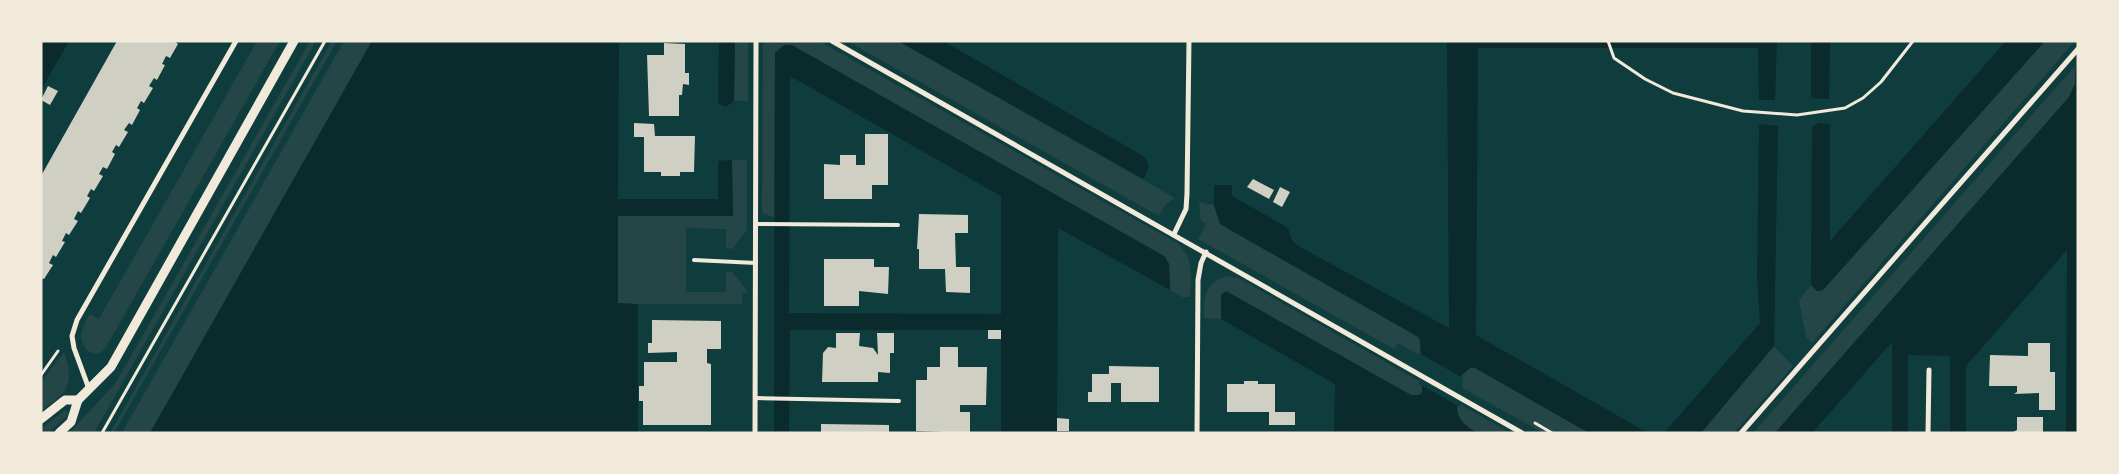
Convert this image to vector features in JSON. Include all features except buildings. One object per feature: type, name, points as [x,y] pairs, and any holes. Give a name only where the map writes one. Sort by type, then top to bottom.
[{"type":"street","points":[[89,389],[74,348],[72,336],[77,320],[236,41]]},
{"type":"street","points":[[59,433],[71,422],[78,400],[111,367],[294,41]]},
{"type":"street","points":[[755,433],[756,41]]},
{"type":"street","points":[[832,41],[1522,433]]},
{"type":"street","points":[[1174,234],[1186,209],[1188,194],[1189,41]]},
{"type":"street","points":[[1741,433],[2078,50]]},
{"type":"street","points":[[1197,433],[1198,280],[1206,252]]},
{"type":"street","points":[[1928,433],[1929,370]]},
{"type":"street","points":[[41,419],[65,400],[78,400]]},
{"type":"lane","points":[[756,224],[898,225]]},
{"type":"lane","points":[[694,260],[756,263]]},
{"type":"lane","points":[[755,398],[899,401]]},
{"type":"path","points":[[102,433],[325,41]]},
{"type":"path","points":[[1608,41],[1614,58],[1645,79],[1673,92],[1743,112],[1797,115],[1844,108],[1863,98],[1880,82],[1913,41]]},
{"type":"path","points":[[41,375],[72,336]]},
{"type":"shaded area","points":[[41,41],[69,41],[41,90]]},
{"type":"shaded area","points":[[257,41],[280,41],[105,349],[99,354],[89,352],[81,338],[87,319],[90,314],[99,319]]},
{"type":"shaded area","points":[[310,41],[316,41],[94,433],[69,433],[115,384]]},
{"type":"shaded area","points":[[332,41],[337,41],[114,433],[110,433]]},
{"type":"shaded area","points":[[344,41],[372,41],[150,433],[122,433]]},
{"type":"shaded area","points":[[372,41],[619,41],[618,199],[718,199],[718,161],[732,160],[733,216],[618,216],[618,303],[638,304],[638,433],[150,433]]},
{"type":"shaded area","points":[[719,41],[735,41],[734,101],[726,107],[718,103]]},
{"type":"shaded area","points":[[735,41],[748,41],[748,101],[734,101]]},
{"type":"shaded area","points":[[763,41],[819,41],[1177,243],[1189,261],[1191,275],[1190,297],[1182,297],[1170,290],[1169,264],[1165,256],[788,44],[775,53],[774,217],[762,213]]},
{"type":"shaded area","points":[[847,41],[898,41],[1175,198],[1165,205],[1159,216]]},
{"type":"shaded area","points":[[898,41],[943,41],[1145,157],[1149,165],[1144,179]]},
{"type":"shaded area","points":[[1447,41],[1777,41],[1775,100],[1759,100],[1758,48],[1478,48],[1476,335],[1648,433],[1589,433],[1475,368],[1470,368],[1461,376],[1457,409],[1462,421],[1477,433],[1334,433],[1335,384],[1221,319],[1221,295],[1226,291],[1411,395],[1419,395],[1422,392],[1420,338],[1220,224],[1214,205],[1214,185],[1232,185],[1232,196],[1288,228],[1291,239],[1298,246],[1449,328]]},
{"type":"shaded area","points":[[1811,41],[1830,41],[1829,99],[1811,98]]},
{"type":"shaded area","points":[[2006,41],[2045,41],[1823,290],[1817,291],[1811,285],[1812,127],[1819,123],[1830,124],[1830,241]]},
{"type":"shaded area","points":[[2045,41],[2074,42],[1812,343],[1806,337],[1799,300],[1811,285],[1817,291],[1823,290]]},
{"type":"shaded area","points":[[2078,41],[2078,433],[1966,433],[1950,433],[1950,356],[1908,355],[1908,433],[1892,433],[1892,342],[1812,433],[1775,433],[2069,97],[2075,84]],"holes":[[[2067,250],[2066,432],[1966,433],[1966,366]]]},
{"type":"shaded area","points":[[784,45],[792,45],[1165,257],[1169,264],[1170,290],[1058,228],[1057,433],[1001,433],[1001,330],[790,330],[789,433],[774,433],[775,53]],"holes":[[[790,76],[1001,196],[1001,314],[789,313]]]},
{"type":"shaded area","points":[[2075,66],[2075,84],[2069,97],[1775,433],[1753,433]]},
{"type":"shaded area","points":[[1761,124],[1778,126],[1774,346],[1701,433],[1664,433],[1760,323],[1757,278],[1759,126]]},
{"type":"shaded area","points":[[732,160],[747,160],[747,230],[732,249],[726,248],[726,229],[686,228],[686,292],[726,292],[726,272],[732,272],[749,293],[742,293],[742,304],[618,304],[618,216],[732,216]]},
{"type":"shaded area","points":[[1199,202],[1214,205],[1220,224],[1416,335],[1421,343],[1421,356],[1398,343],[1394,349],[1198,239],[1206,224],[1201,221]]},
{"type":"shaded area","points":[[1229,276],[1238,278],[1422,383],[1422,392],[1419,395],[1411,395],[1221,295],[1221,319],[1204,318],[1204,303],[1207,291],[1215,282]]},
{"type":"shaded area","points":[[1774,346],[1793,366],[1734,433],[1701,433]]},
{"type":"shaded area","points":[[64,352],[69,375],[66,388],[63,393],[41,411],[41,382]]},
{"type":"shaded area","points":[[1470,368],[1475,368],[1589,433],[1543,433],[1459,386],[1463,372]]},
{"type":"shaded area","points":[[1458,403],[1510,433],[1483,432],[1466,427],[1461,422],[1458,414]]},
{"type":"shaded area","points":[[65,410],[69,414],[48,433],[41,433],[41,429]]},
{"type":"pier","points":[[1419,353],[1463,378],[1460,407],[1419,384]]}]
